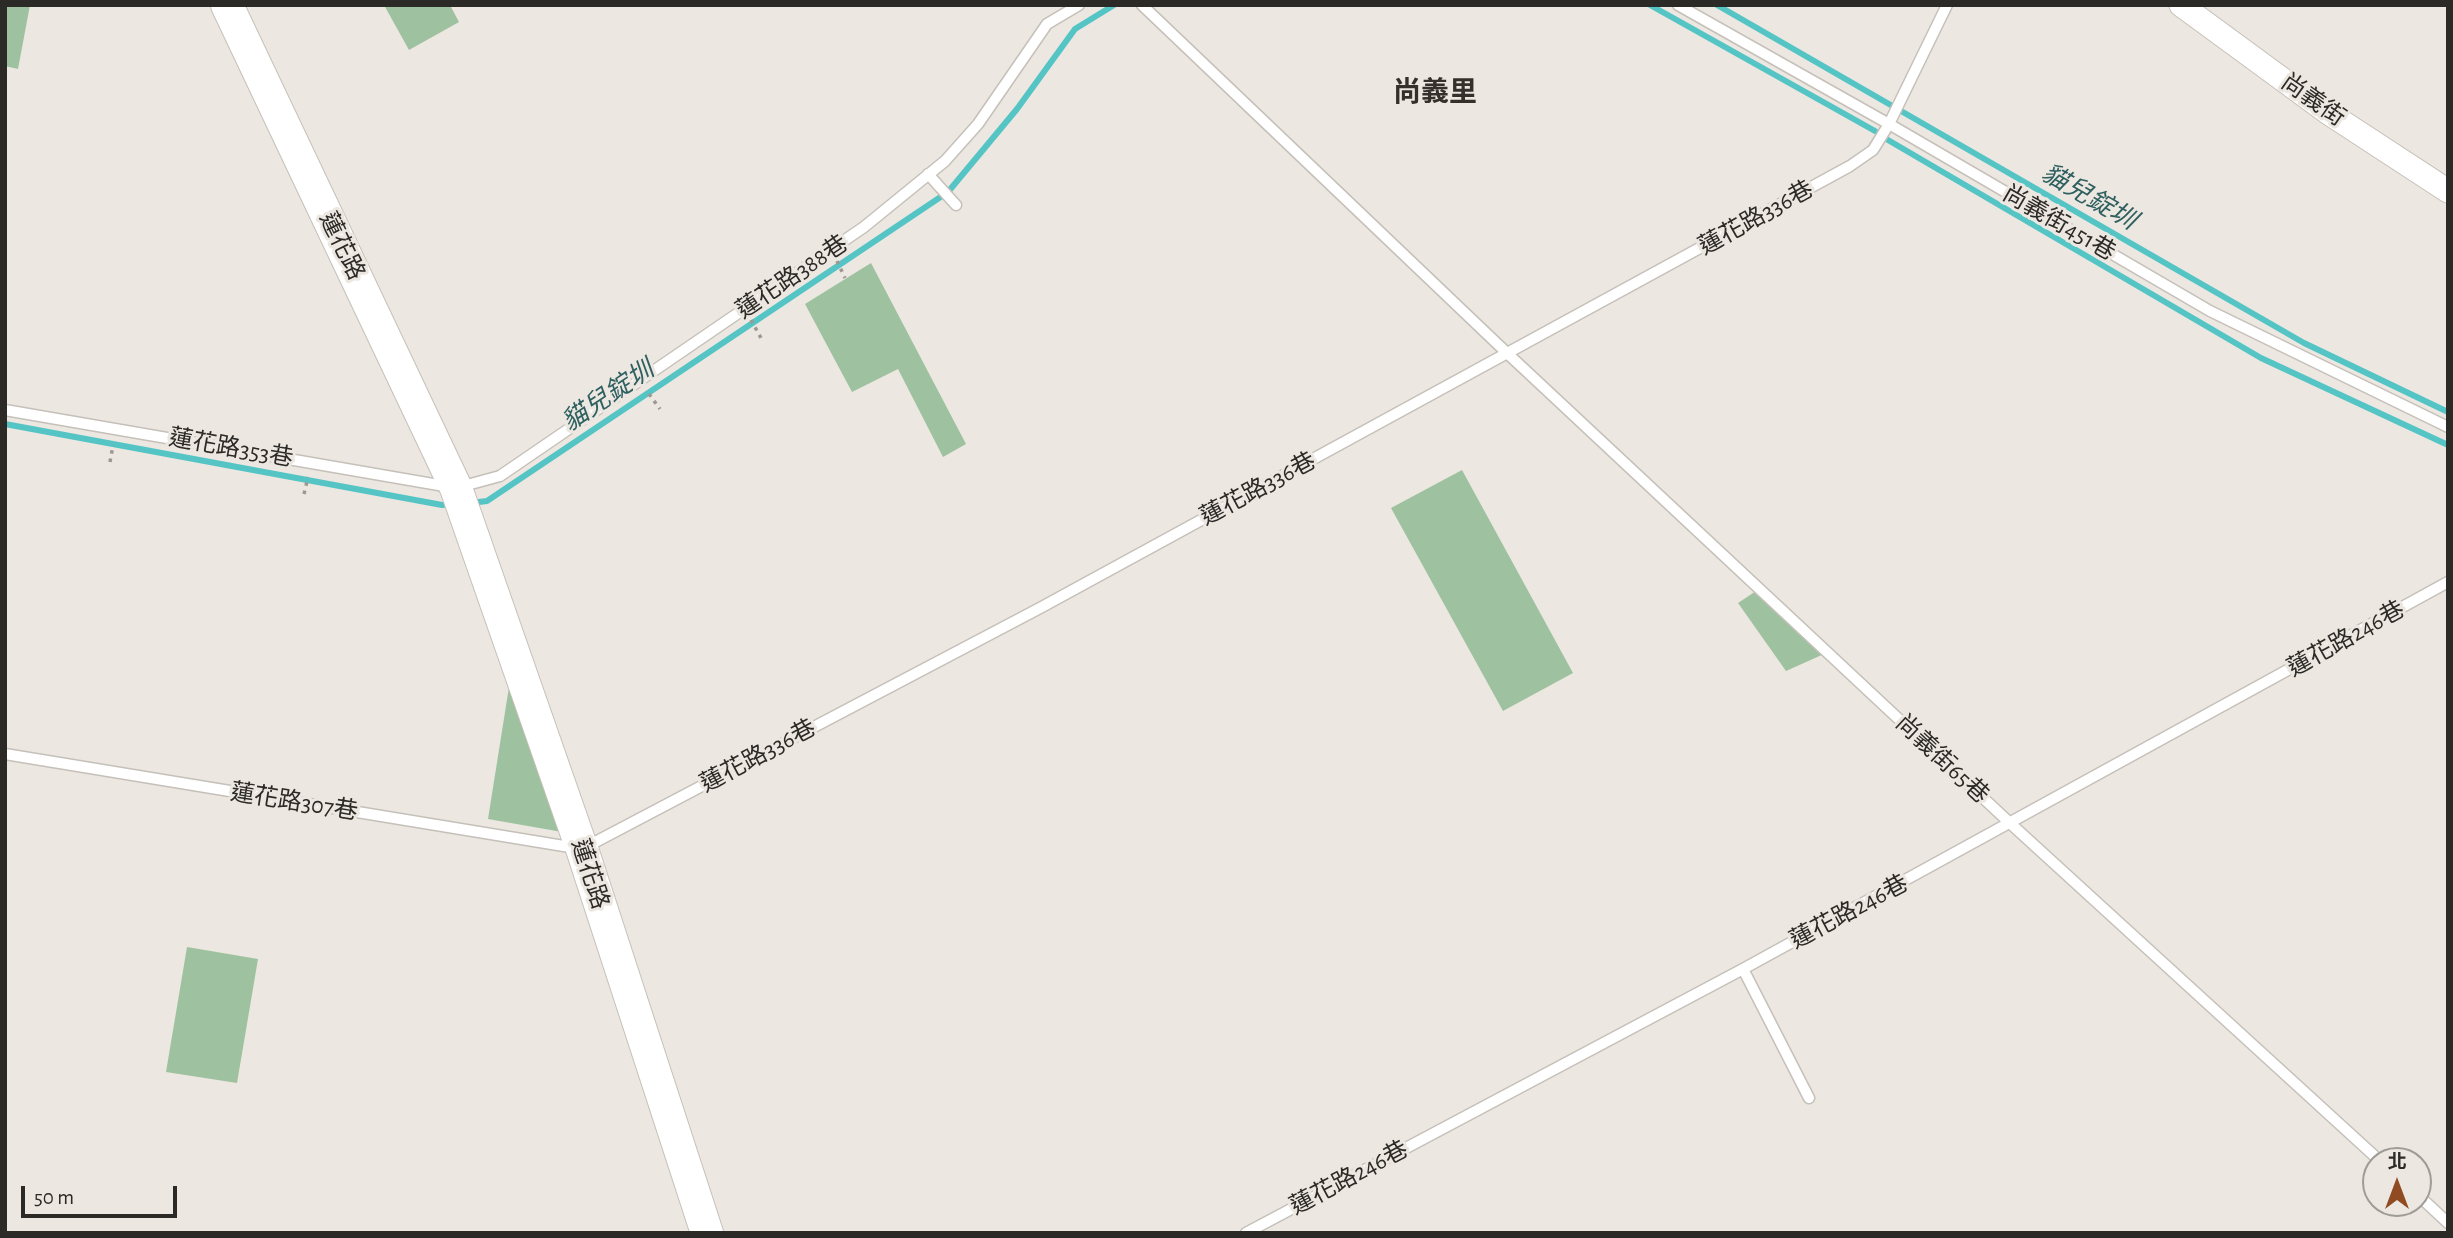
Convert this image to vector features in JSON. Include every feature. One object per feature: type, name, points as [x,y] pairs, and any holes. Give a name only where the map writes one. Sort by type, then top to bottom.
[{"type":"street","name":"蓮花路","points":[[227,5],[456,488],[582,849],[707,1233]]},
{"type":"street","name":"尚義街","points":[[2181,5],[2327,111],[2448,191]]},
{"type":"lane","name":"蓮花路388巷","points":[[456,488],[500,476],[864,228],[945,161],[978,124],[1047,24],[1079,5]]},
{"type":"lane","name":"尚義街65巷","points":[[1142,5],[1508,354],[2011,824],[2366,1147]]},
{"type":"lane","name":"尚義街451巷","points":[[1678,5],[2210,311],[2448,427]]},
{"type":"lane","name":"蓮花路336巷","points":[[582,849],[1040,608],[1850,166],[1873,150],[1889,124],[1947,5]]},
{"type":"lane","points":[[928,174],[956,205]]},
{"type":"lane","name":"蓮花路353巷","points":[[5,410],[456,488]]},
{"type":"lane","name":"蓮花路246巷","points":[[1246,1233],[2011,824],[2448,582]]},
{"type":"lane","name":"蓮花路307巷","points":[[5,754],[582,849]]},
{"type":"lane","points":[[1743,969],[1809,1098]]},
{"type":"lane","points":[[2432,1208],[2448,1223]]},
{"type":"path","points":[[640,380],[660,409]]},
{"type":"green space","points":[[5,5],[30,5],[18,69],[5,66]]},
{"type":"green space","points":[[384,5],[450,5],[459,22],[409,50]]},
{"type":"green space","points":[[871,263],[966,444],[943,457],[898,369],[852,392],[805,304]]},
{"type":"green space","points":[[1462,470],[1573,673],[1503,711],[1391,508]]},
{"type":"green space","points":[[1756,591],[1824,654],[1786,671],[1738,603]]},
{"type":"green space","points":[[509,687],[562,832],[488,819]]},
{"type":"green space","points":[[187,947],[258,959],[237,1083],[166,1072]]},
{"type":"waterway","name":"貓兒錠圳","points":[[471,503],[487,501],[948,192],[1017,109],[1075,29],[1114,5]]},
{"type":"waterway","points":[[1650,5],[1875,131]]},
{"type":"waterway","name":"貓兒錠圳","points":[[1717,5],[2304,343],[2448,412]]},
{"type":"waterway","points":[[1888,140],[2261,358],[2448,445]]},
{"type":"waterway","name":"貓兒錠圳","points":[[5,424],[442,505],[453,504]]},
{"type":"district","name":"尚義里","points":[[1435,93]]}]
